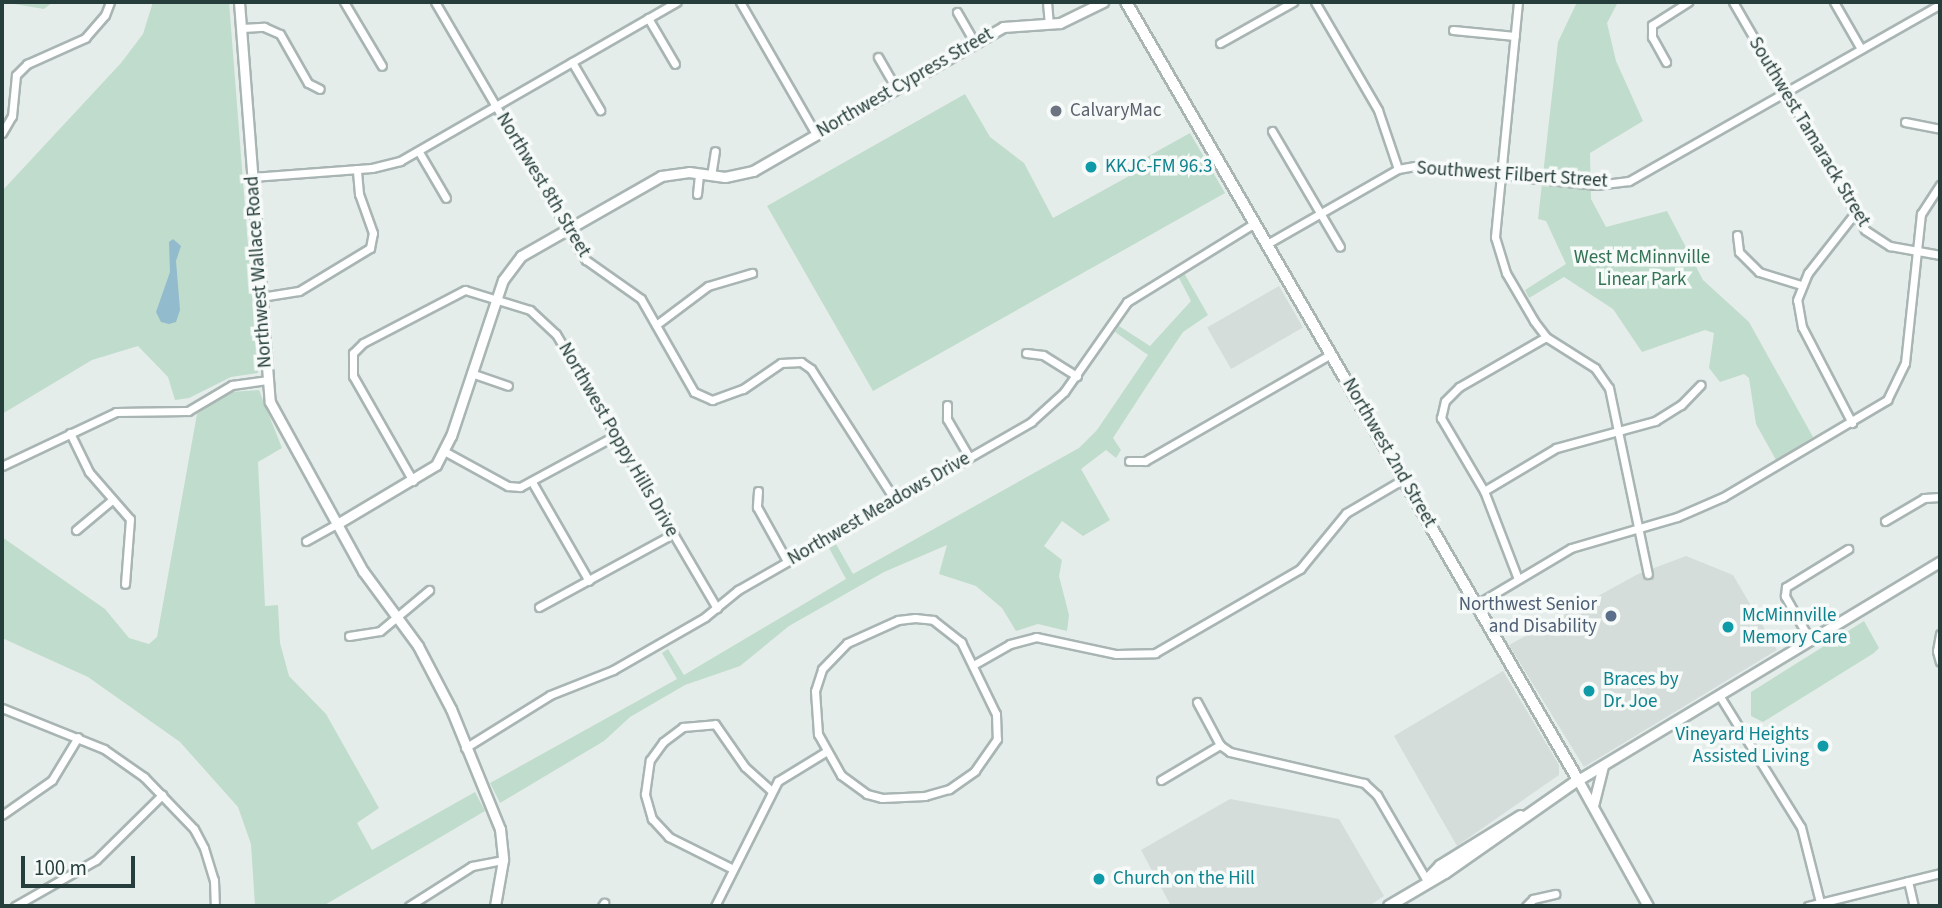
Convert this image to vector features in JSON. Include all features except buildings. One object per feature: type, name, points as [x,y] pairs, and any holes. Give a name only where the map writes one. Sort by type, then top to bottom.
[{"type":"main road","name":"Northwest 2nd Street","points":[[1126,2],[1578,780]]},
{"type":"main road","points":[[1390,906],[1427,881],[1440,866],[1509,820],[1524,816],[1578,780]]},
{"type":"street","points":[[2,133],[12,116],[16,75],[27,64],[85,38],[105,15],[110,2]]},
{"type":"street","name":"Northwest Wallace Road","points":[[239,2],[267,380],[278,423],[337,524],[432,669],[464,748],[492,806],[503,860],[495,906]]},
{"type":"street","points":[[344,2],[382,66]]},
{"type":"street","name":"Northwest 8th Street","points":[[435,2],[586,260],[630,287],[656,325],[684,378],[703,400],[743,389],[781,363],[801,362],[811,369],[894,499]]},
{"type":"street","points":[[252,177],[357,169],[400,161],[677,2]]},
{"type":"street","points":[[740,2],[816,134]]},
{"type":"street","points":[[1047,2],[1049,24]]},
{"type":"street","name":"Northwest Cypress Street","points":[[337,524],[428,473],[444,451],[496,299],[509,268],[521,256],[661,176],[711,176],[753,171],[1011,24],[1066,21],[1103,2]]},
{"type":"street","points":[[1220,43],[1293,2]]},
{"type":"street","points":[[1315,2],[1378,110],[1398,169]]},
{"type":"street","points":[[1518,2],[1494,222],[1499,253],[1520,300],[1546,337],[1582,357],[1604,378],[1619,429],[1648,574]]},
{"type":"street","points":[[1666,62],[1652,37],[1652,25],[1688,2]]},
{"type":"street","name":"Southwest Tamarack Street","points":[[1733,2],[1855,213],[1878,240],[1940,255]]},
{"type":"street","points":[[1834,2],[1861,49]]},
{"type":"street","name":"Southwest Filbert Street","points":[[1267,244],[1398,169],[1431,165],[1597,185],[1629,181],[1937,4]]},
{"type":"street","points":[[957,12],[975,43]]},
{"type":"street","points":[[648,18],[675,64]]},
{"type":"street","points":[[242,28],[264,27],[279,34],[308,83],[320,89]]},
{"type":"street","points":[[1453,30],[1515,36]]},
{"type":"street","points":[[878,57],[896,88]]},
{"type":"street","points":[[572,62],[600,110]]},
{"type":"street","points":[[1905,122],[1940,129]]},
{"type":"street","points":[[1272,131],[1340,247]]},
{"type":"street","points":[[711,176],[715,151]]},
{"type":"street","points":[[419,152],[446,198]]},
{"type":"street","points":[[261,297],[299,291],[370,248],[373,233],[359,194],[357,169]]},
{"type":"street","points":[[697,194],[699,174]]},
{"type":"street","points":[[1477,604],[1571,548],[1677,517],[1724,497],[1887,400],[1900,378],[1921,214],[1940,185]]},
{"type":"street","points":[[1852,423],[1801,327],[1797,300],[1801,285],[1855,213]]},
{"type":"street","name":"Northwest Meadows Drive","points":[[464,748],[550,695],[613,670],[717,608],[788,561],[1042,415],[1077,376],[1127,302],[1255,223]]},
{"type":"street","points":[[1737,235],[1738,252],[1759,272],[1801,285]]},
{"type":"street","points":[[656,325],[708,286],[752,273]]},
{"type":"street","name":"Northwest Poppy Hills Drive","points":[[414,482],[353,376],[353,353],[452,293],[465,289],[496,299],[545,320],[717,608]]},
{"type":"street","points":[[1518,579],[1484,491],[1444,428],[1441,411],[1459,387],[1546,337]]},
{"type":"street","points":[[1026,353],[1043,355],[1077,376]]},
{"type":"street","points":[[1129,461],[1144,461],[1331,354]]},
{"type":"street","points":[[471,373],[509,386]]},
{"type":"street","points":[[2,466],[116,412],[188,411],[232,385],[267,380]]},
{"type":"street","points":[[1484,491],[1556,448],[1670,413],[1699,385]]},
{"type":"street","points":[[947,405],[947,419],[969,457]]},
{"type":"street","points":[[71,433],[89,472],[130,519],[125,584]]},
{"type":"street","points":[[444,451],[508,486],[532,482],[615,435]]},
{"type":"street","points":[[975,664],[1010,643],[1036,637],[1116,654],[1155,653],[1294,573],[1314,556],[1346,513],[1404,479]]},
{"type":"street","points":[[532,482],[589,581]]},
{"type":"street","points":[[758,491],[757,507],[788,561]]},
{"type":"street","points":[[1885,521],[1924,498],[1940,497]]},
{"type":"street","points":[[76,530],[112,500]]},
{"type":"street","points":[[306,541],[337,524]]},
{"type":"street","points":[[539,607],[673,534]]},
{"type":"street","points":[[1810,640],[1785,596],[1786,587],[1848,549]]},
{"type":"street","points":[[1578,780],[1940,562]]},
{"type":"street","points":[[349,636],[373,634],[429,590]]},
{"type":"street","points":[[898,620],[933,620],[956,635],[975,664],[996,714],[997,739],[987,758],[962,781],[925,796],[882,798],[855,787],[827,751],[814,720],[815,691],[822,669],[847,643],[898,620]]},
{"type":"street","points":[[1940,634],[1940,662]]},
{"type":"street","points":[[1719,695],[1801,827],[1821,905]]},
{"type":"street","points":[[1197,702],[1220,745],[1243,758],[1364,783],[1377,795],[1427,881]]},
{"type":"street","points":[[2,708],[78,737],[124,761],[162,795],[204,848],[214,880],[215,906]]},
{"type":"street","points":[[733,869],[669,837],[652,819],[645,794],[650,760],[663,742],[683,727],[715,724],[745,767],[772,791]]},
{"type":"street","points":[[2,815],[52,780],[78,737]]},
{"type":"street","points":[[1161,780],[1220,745]]},
{"type":"street","points":[[715,906],[772,791],[784,776],[827,751]]},
{"type":"street","points":[[1593,806],[1604,764]]},
{"type":"street","name":"Northwest 2nd Street","points":[[1578,780],[1648,906]]},
{"type":"street","points":[[16,906],[96,860],[162,795]]},
{"type":"street","points":[[409,906],[472,866],[503,860]]},
{"type":"street","points":[[1808,906],[1821,905],[1940,873]]},
{"type":"street","points":[[1908,881],[1914,906]]},
{"type":"street","points":[[1526,906],[1533,899],[1555,894]]},
{"type":"shaded area","points":[[1279,286],[1303,328],[1231,369],[1207,328]]},
{"type":"shaded area","points":[[1686,556],[1733,575],[1777,650],[1584,767],[1509,645],[1638,574]]},
{"type":"shaded area","points":[[1503,671],[1559,765],[1559,775],[1457,846],[1394,736]]},
{"type":"shaded area","points":[[1230,799],[1339,819],[1384,896],[1369,906],[1171,906],[1141,850]]},
{"type":"green space","points":[[2,2],[53,2],[44,9]]},
{"type":"green space","points":[[153,2],[229,2],[258,373],[231,377],[189,398],[175,400],[168,377],[138,346],[92,360],[2,414],[2,191],[121,63],[143,34]]},
{"type":"green space","name":"West McMinnville Linear Park","points":[[1577,2],[1618,2],[1607,23],[1616,61],[1643,121],[1590,153],[1591,199],[1606,227],[1667,211],[1703,280],[1749,322],[1813,437],[1776,460],[1756,424],[1749,378],[1744,374],[1720,382],[1709,368],[1714,333],[1705,330],[1642,352],[1613,309],[1564,277],[1529,298],[1525,290],[1566,264],[1546,221],[1538,219],[1558,42]]},
{"type":"green space","points":[[965,94],[990,137],[1024,163],[1053,218],[1131,175],[1145,158],[1190,133],[1225,193],[873,391],[767,206]]},
{"type":"green space","points":[[1184,273],[1208,315],[1183,332],[1113,438],[1121,450],[1116,458],[1106,450],[1081,469],[1110,520],[1083,536],[1062,521],[1044,546],[1062,560],[1059,576],[1069,615],[1067,631],[1038,624],[1016,631],[1002,608],[976,586],[939,574],[947,545],[884,572],[789,626],[740,666],[685,685],[630,717],[604,741],[500,803],[490,783],[677,679],[662,653],[668,649],[684,675],[846,579],[829,548],[836,544],[853,574],[1079,448],[1097,430],[1148,355],[1115,332],[1119,326],[1150,346],[1191,301],[1178,276]]},
{"type":"green space","points":[[259,390],[282,448],[258,462],[265,606],[278,605],[280,643],[289,676],[326,714],[379,808],[357,823],[372,850],[475,792],[485,811],[323,906],[255,906],[251,844],[238,807],[180,742],[88,677],[2,638],[2,537],[105,609],[129,638],[149,644],[157,637],[197,414],[230,392]]},
{"type":"green space","points":[[1864,621],[1879,648],[1874,653],[1763,722],[1751,716],[1751,692]]},
{"type":"water","points":[[173,239],[181,246],[176,261],[180,310],[176,322],[169,324],[161,322],[156,312],[170,272],[169,242]]},
{"type":"place","name":"CalvaryMac","points":[[1056,111]]},
{"type":"place","name":"KKJC-FM 96.3","points":[[1091,167]]},
{"type":"place","name":"Northwest Senior and Disability","points":[[1611,616]]},
{"type":"place","name":"McMinnville Memory Care","points":[[1728,627]]},
{"type":"place","name":"Braces by Dr. Joe","points":[[1589,691]]},
{"type":"place","name":"Vineyard Heights Assisted Living","points":[[1823,746]]},
{"type":"place","name":"Church on the Hill","points":[[1099,879]]}]
